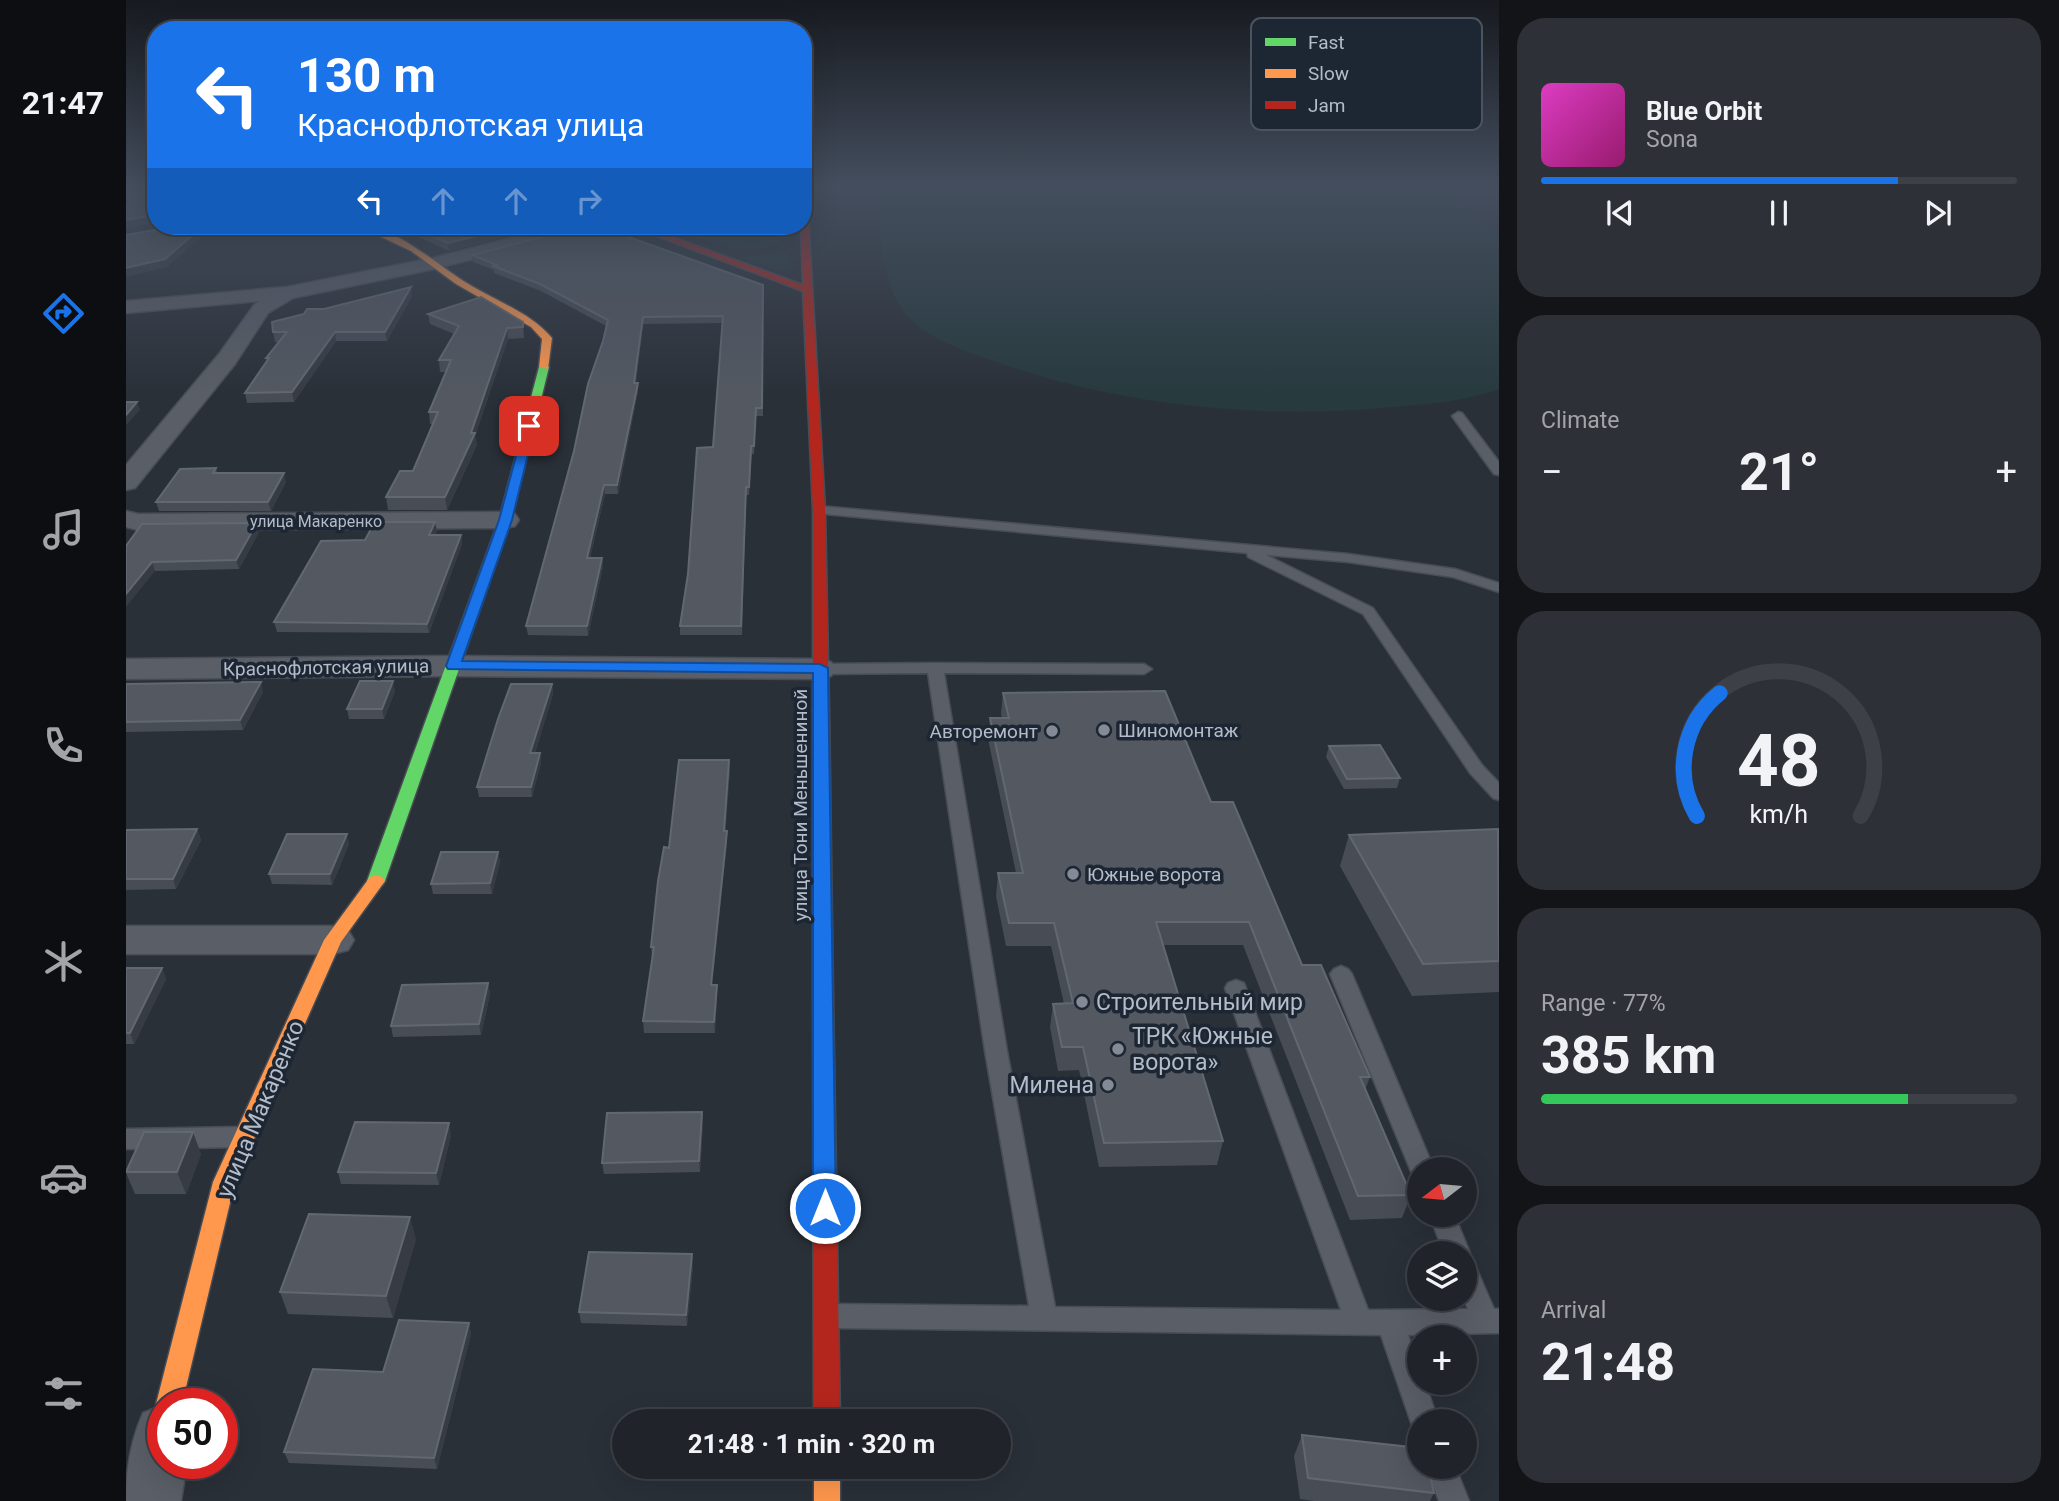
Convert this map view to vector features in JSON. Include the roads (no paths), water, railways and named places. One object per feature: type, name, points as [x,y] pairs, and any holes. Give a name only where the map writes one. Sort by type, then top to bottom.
[{"type":"street","name":"улица Макаренко","points":[[173,1388],[224,1182],[333,940],[380,876],[505,520],[547,355],[547,338],[534,325],[459,282],[424,256]]},
{"type":"street","points":[[126,307],[287,293],[461,256]]},
{"type":"street","points":[[718,256],[809,290]]},
{"type":"street","name":"улица Тони Меньшениной","points":[[807,256],[819,510],[827,1409]]},
{"type":"street","points":[[126,482],[228,359],[261,309],[287,293]]},
{"type":"street","name":"улица Макаренко","points":[[126,519],[138,522],[505,520]]},
{"type":"street","name":"Краснофлотская улица","points":[[126,669],[454,666],[820,668]]},
{"type":"street","points":[[126,940],[333,940]]},
{"type":"street","points":[[151,1501],[155,1479]]},
{"type":"street","points":[[827,1479],[827,1501]]},
{"type":"lane","points":[[1458,416],[1499,471]]},
{"type":"lane","points":[[819,510],[1348,558],[1455,573],[1499,588]]},
{"type":"lane","points":[[1242,548],[1368,611],[1476,769],[1499,794]]},
{"type":"lane","points":[[820,668],[1144,670]]},
{"type":"lane","points":[[935,668],[996,1051],[1044,1318]]},
{"type":"lane","points":[[1341,974],[1417,1157]]},
{"type":"lane","points":[[1236,988],[1359,1322]]},
{"type":"lane","points":[[126,1139],[245,1137]]},
{"type":"lane","points":[[825,1316],[1390,1323],[1492,1321],[1477,1293]]},
{"type":"lane","points":[[1390,1323],[1420,1409]]},
{"type":"lane","points":[[1445,1479],[1454,1501]]},
{"type":"place","name":"Шиномонтаж","points":[[1104,730]]},
{"type":"place","name":"Авторемонт","points":[[1052,731]]},
{"type":"place","name":"Южные ворота","points":[[1073,874]]},
{"type":"place","name":"Строительный мир","points":[[1082,1002]]},
{"type":"place","name":"ТРК «Южные ворота»","points":[[1118,1049]]},
{"type":"place","name":"Милена","points":[[1108,1085]]}]
